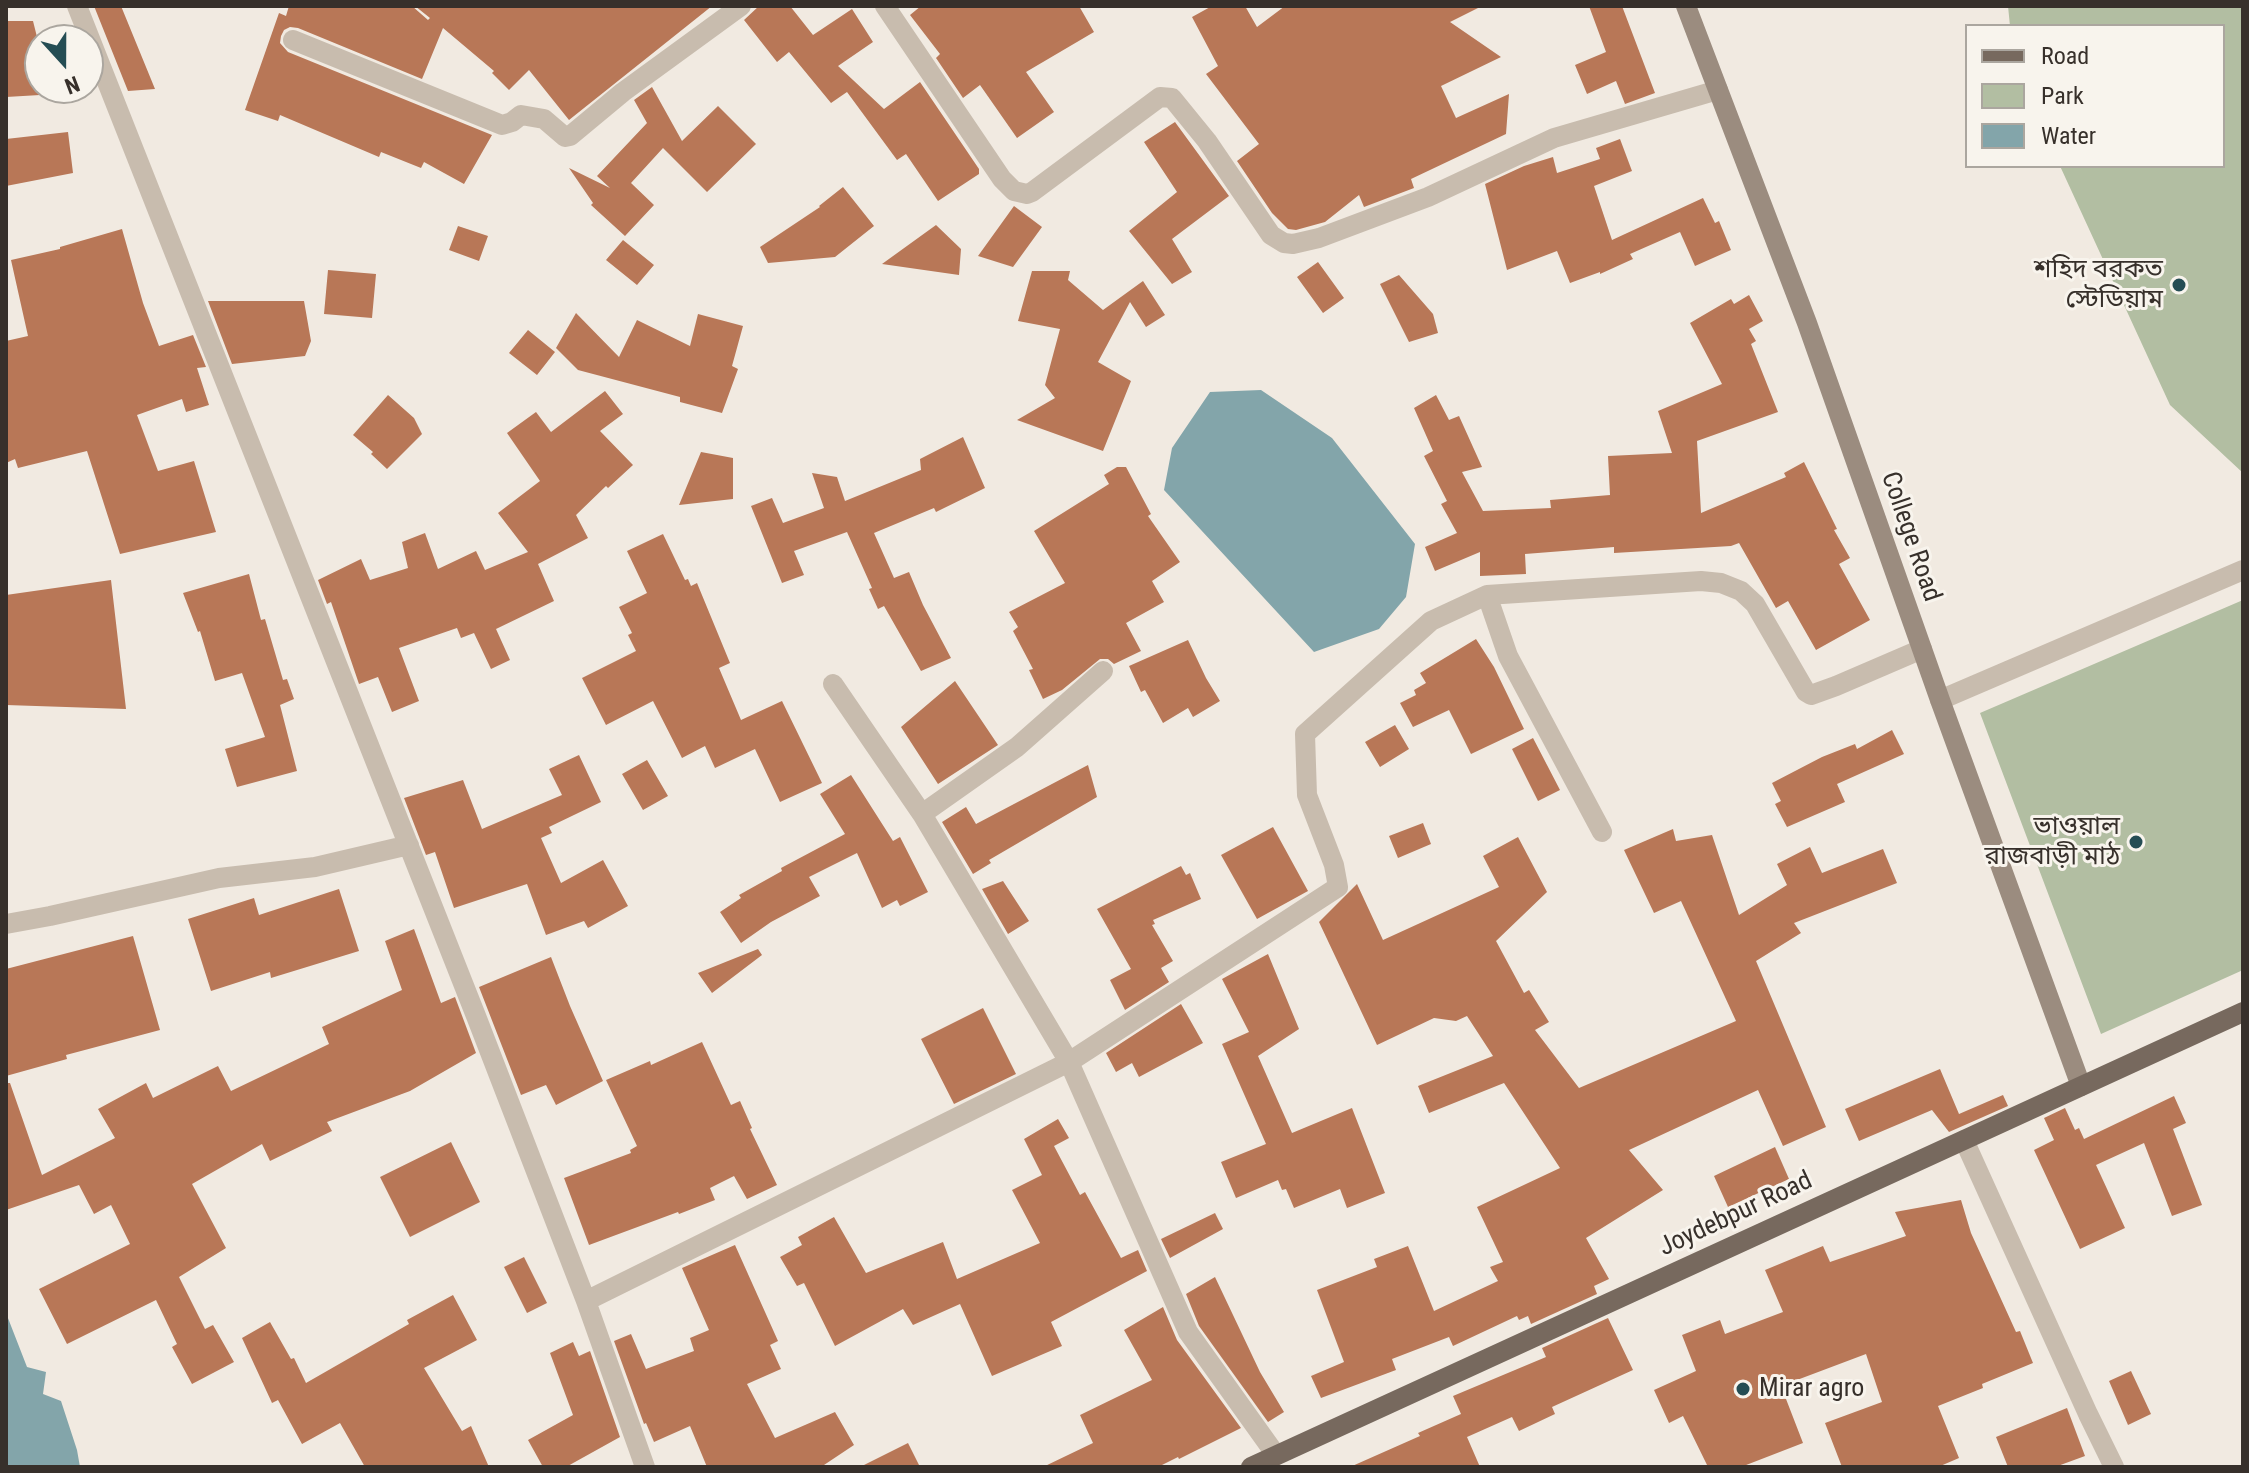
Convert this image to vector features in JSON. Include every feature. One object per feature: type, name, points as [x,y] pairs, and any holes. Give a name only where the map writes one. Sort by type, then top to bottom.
[{"type":"main road","name":"College Road","points":[[1686,6],[1807,323],[2081,1086]]},
{"type":"main road","name":"Joydebpur Road","points":[[1251,1467],[2243,1012]]},
{"type":"street","points":[[77,6],[409,845],[586,1301],[645,1467]]},
{"type":"street","points":[[293,40],[502,125],[521,115],[544,119],[565,137],[741,6]]},
{"type":"street","points":[[885,6],[1002,179],[1014,191],[1032,192],[1160,97],[1172,98],[1207,141],[1271,235],[1284,243],[1293,244],[1319,238],[1428,197],[1554,138],[1718,90]]},
{"type":"street","points":[[1940,700],[2243,570]]},
{"type":"street","points":[[586,1301],[1069,1062],[1338,887],[1334,865],[1307,795],[1305,734],[1431,621],[1487,595],[1701,581],[1721,583],[1741,591],[1755,604],[1806,692],[1811,695],[1922,649]]},
{"type":"street","points":[[1487,595],[1508,656],[1602,832]]},
{"type":"street","points":[[922,814],[1017,747],[1103,671]]},
{"type":"street","points":[[833,684],[922,814],[1069,1062],[1188,1332],[1276,1455]]},
{"type":"street","points":[[6,924],[219,878],[315,867],[409,845]]},
{"type":"street","points":[[1964,1140],[2114,1467]]},
{"type":"green space","name":"শহিদ বরকত স্টেডিয়াম","points":[[2008,6],[2243,6],[2243,473],[2170,405],[2061,168],[2225,168],[2225,24],[2010,24]]},
{"type":"green space","name":"ভাওয়াল রাজবাড়ী মাঠ","points":[[2243,600],[2243,970],[2101,1034],[1980,713]]},
{"type":"water","points":[[1261,390],[1332,438],[1415,544],[1406,597],[1379,629],[1314,652],[1164,490],[1172,448],[1210,392]]},
{"type":"water","points":[[6,1313],[27,1367],[46,1372],[43,1394],[61,1401],[80,1467],[6,1467]]},
{"type":"building","points":[[94,6],[121,6],[155,89],[128,91],[104,24],[101,24]]},
{"type":"building","points":[[289,6],[412,6],[428,20],[430,18],[415,6],[712,6],[569,120],[529,70],[509,90],[492,73],[494,71],[443,28],[422,79],[298,28],[284,30],[280,43],[288,52],[492,135],[464,184],[424,162],[421,168],[381,152],[379,157],[280,115],[278,121],[245,110],[279,13],[286,16]]},
{"type":"building","points":[[759,6],[790,6],[813,35],[852,9],[873,42],[838,66],[884,109],[920,82],[979,169],[979,174],[938,201],[906,154],[897,160],[847,92],[831,103],[789,52],[777,62],[744,20]]},
{"type":"building","points":[[921,6],[1079,6],[1094,32],[1026,72],[1054,112],[1017,138],[980,85],[963,98],[936,58],[940,54],[910,15]]},
{"type":"building","points":[[1212,6],[1245,6],[1257,27],[1285,6],[1482,6],[1450,22],[1501,57],[1441,86],[1456,118],[1509,94],[1506,134],[1411,179],[1414,188],[1364,207],[1359,195],[1325,222],[1296,230],[1288,229],[1272,213],[1237,161],[1259,144],[1206,74],[1218,66],[1192,17]]},
{"type":"building","points":[[1589,6],[1622,6],[1655,93],[1625,104],[1616,81],[1587,94],[1575,65],[1606,52]]},
{"type":"building","points":[[6,21],[33,21],[34,24],[24,24],[24,96],[6,97]]},
{"type":"building","points":[[652,87],[682,141],[718,106],[756,144],[707,192],[663,148],[631,183],[654,205],[625,236],[591,205],[593,203],[569,168],[610,188],[597,176],[647,123],[634,100]]},
{"type":"building","points":[[1175,122],[1229,196],[1172,239],[1192,272],[1172,284],[1129,231],[1177,192],[1144,142]]},
{"type":"building","points":[[68,132],[73,173],[6,186],[6,139]]},
{"type":"building","points":[[1620,139],[1632,171],[1594,186],[1612,240],[1703,198],[1715,223],[1719,221],[1731,250],[1695,266],[1680,232],[1630,254],[1633,259],[1570,283],[1557,251],[1507,270],[1485,184],[1553,157],[1557,173],[1600,159],[1596,148]]},
{"type":"building","points":[[843,187],[874,226],[835,257],[768,263],[760,247],[820,207]]},
{"type":"building","points":[[1014,206],[1042,227],[1013,267],[978,256]]},
{"type":"building","points":[[936,225],[961,249],[959,275],[882,264]]},
{"type":"building","points":[[458,226],[488,236],[479,261],[449,250]]},
{"type":"building","points":[[122,229],[159,346],[193,335],[206,367],[197,368],[209,405],[186,412],[182,399],[137,415],[158,471],[194,461],[216,532],[120,554],[87,451],[18,468],[15,459],[6,463],[6,341],[28,336],[11,260],[60,249]]},
{"type":"building","points":[[623,240],[654,265],[637,285],[606,260]]},
{"type":"building","points":[[1318,262],[1344,298],[1323,313],[1297,277]]},
{"type":"building","points":[[328,270],[376,274],[372,318],[324,314]]},
{"type":"building","points":[[1032,271],[1070,271],[1068,280],[1103,310],[1143,281],[1165,315],[1146,327],[1130,302],[1098,362],[1131,381],[1103,451],[1017,420],[1055,398],[1045,385],[1060,329],[1018,321]]},
{"type":"building","points":[[1399,275],[1433,314],[1438,333],[1409,342],[1380,284]]},
{"type":"building","points":[[1749,295],[1763,321],[1749,329],[1756,341],[1751,344],[1778,412],[1697,441],[1701,513],[1786,477],[1784,473],[1804,462],[1850,558],[1839,564],[1870,620],[1816,650],[1788,601],[1776,608],[1739,543],[1614,553],[1614,547],[1525,554],[1526,574],[1480,576],[1480,552],[1435,571],[1425,547],[1457,533],[1441,504],[1447,501],[1424,456],[1433,451],[1414,408],[1436,395],[1449,420],[1459,416],[1482,467],[1462,472],[1483,511],[1551,508],[1550,500],[1610,495],[1608,456],[1672,453],[1658,411],[1722,384],[1690,323],[1731,299],[1734,304]]},
{"type":"building","points":[[208,301],[304,301],[311,341],[305,356],[232,364]]},
{"type":"building","points":[[576,313],[619,357],[637,320],[690,346],[698,314],[743,326],[732,366],[738,369],[722,413],[680,402],[680,397],[578,370],[556,348]]},
{"type":"building","points":[[528,330],[555,352],[537,375],[509,353]]},
{"type":"building","points":[[605,391],[623,414],[600,431],[633,465],[576,515],[588,538],[538,564],[554,601],[496,629],[510,660],[491,669],[474,633],[461,638],[457,628],[399,648],[419,701],[392,712],[378,677],[359,684],[331,602],[327,604],[318,580],[361,559],[370,580],[408,568],[402,542],[425,533],[438,569],[476,551],[485,570],[528,552],[498,513],[540,481],[507,433],[536,412],[551,432]]},
{"type":"building","points":[[388,395],[414,418],[422,434],[387,469],[353,435]]},
{"type":"building","points":[[963,437],[985,488],[936,512],[934,508],[874,533],[894,578],[909,572],[951,658],[921,671],[884,606],[878,609],[847,532],[794,551],[804,575],[782,583],[751,506],[772,498],[783,523],[824,508],[812,473],[837,477],[845,501],[921,470],[920,459]]},
{"type":"building","points":[[701,452],[733,458],[733,499],[679,505]]},
{"type":"building","points":[[1117,467],[1126,467],[1151,514],[1148,516],[1180,562],[1152,581],[1164,602],[1126,623],[1141,651],[1114,664],[1108,659],[1100,659],[1062,690],[1043,699],[1029,670],[1033,669],[1013,631],[1018,627],[1009,612],[1065,583],[1034,531],[1109,484],[1104,475]]},
{"type":"building","points":[[663,534],[685,580],[688,579],[691,586],[697,583],[730,663],[719,668],[741,720],[782,701],[822,783],[780,802],[755,749],[715,768],[705,746],[682,758],[653,701],[606,725],[582,678],[636,651],[628,635],[632,633],[619,607],[647,593],[627,551]]},
{"type":"building","points":[[249,574],[261,620],[265,619],[283,680],[287,679],[294,699],[280,705],[297,771],[237,787],[225,749],[265,737],[242,673],[215,681],[200,631],[183,593]]},
{"type":"building","points":[[111,580],[126,709],[6,705],[6,595]]},
{"type":"building","points":[[1476,639],[1494,667],[1524,729],[1471,754],[1449,710],[1413,727],[1400,703],[1416,695],[1414,690],[1426,683],[1420,673]]},
{"type":"building","points":[[1188,640],[1220,701],[1193,717],[1188,708],[1163,723],[1145,690],[1141,692],[1129,666]]},
{"type":"building","points":[[955,681],[998,745],[938,784],[901,727]]},
{"type":"building","points":[[1395,725],[1409,749],[1380,767],[1365,742]]},
{"type":"building","points":[[1892,730],[1904,754],[1837,784],[1845,802],[1787,827],[1775,804],[1781,801],[1772,783],[1822,757],[1855,744],[1857,749]]},
{"type":"building","points":[[1533,738],[1560,790],[1538,801],[1512,749]]},
{"type":"building","points":[[579,755],[601,802],[549,827],[552,833],[541,838],[561,883],[603,860],[628,906],[588,928],[584,921],[546,935],[527,884],[454,908],[435,852],[426,855],[404,798],[463,780],[482,829],[562,795],[549,769]]},
{"type":"building","points":[[647,760],[668,796],[643,810],[622,774]]},
{"type":"building","points":[[1088,765],[1097,797],[989,860],[991,863],[973,874],[942,822],[966,807],[976,824]]},
{"type":"building","points":[[851,775],[893,841],[900,837],[928,892],[900,906],[897,900],[882,908],[857,853],[809,877],[820,896],[771,922],[741,943],[720,912],[741,898],[739,895],[782,871],[781,868],[845,834],[820,794]]},
{"type":"building","points":[[1423,823],[1431,844],[1398,858],[1389,836]]},
{"type":"building","points":[[1273,827],[1308,891],[1257,919],[1221,855]]},
{"type":"building","points":[[1673,829],[1676,841],[1712,835],[1739,915],[1787,885],[1777,864],[1810,847],[1822,873],[1883,849],[1897,883],[1794,923],[1801,933],[1756,961],[1826,1127],[1783,1146],[1758,1090],[1629,1150],[1663,1190],[1586,1238],[1609,1279],[1594,1286],[1597,1294],[1531,1324],[1528,1316],[1519,1320],[1517,1316],[1453,1346],[1449,1337],[1392,1359],[1396,1370],[1321,1398],[1311,1376],[1344,1362],[1317,1290],[1377,1267],[1374,1259],[1408,1246],[1434,1311],[1498,1281],[1490,1267],[1503,1262],[1477,1207],[1560,1168],[1504,1083],[1429,1113],[1418,1086],[1493,1056],[1467,1016],[1456,1021],[1434,1018],[1377,1045],[1319,922],[1357,884],[1383,940],[1499,887],[1483,856],[1518,837],[1547,892],[1496,941],[1524,993],[1529,990],[1549,1022],[1535,1030],[1579,1088],[1736,1021],[1681,901],[1654,913],[1624,850]]},
{"type":"building","points":[[1181,866],[1186,875],[1190,873],[1201,899],[1153,920],[1155,924],[1152,925],[1173,961],[1161,968],[1169,982],[1125,1010],[1110,980],[1131,969],[1097,909]]},
{"type":"building","points":[[1003,881],[1029,921],[1008,934],[982,889]]},
{"type":"building","points":[[339,889],[359,951],[271,978],[270,972],[211,991],[188,919],[254,898],[259,915]]},
{"type":"building","points":[[414,929],[441,1003],[455,997],[476,1053],[410,1091],[327,1122],[332,1131],[270,1161],[262,1144],[192,1184],[226,1248],[179,1277],[205,1329],[213,1325],[234,1362],[192,1384],[172,1347],[177,1344],[156,1300],[67,1344],[39,1289],[130,1244],[111,1205],[94,1214],[79,1185],[6,1210],[6,1083],[10,1083],[42,1175],[115,1138],[98,1109],[146,1083],[153,1098],[218,1066],[231,1091],[329,1044],[322,1027],[402,990],[385,941]]},
{"type":"building","points":[[133,936],[160,1030],[66,1055],[67,1059],[6,1076],[6,969]]},
{"type":"building","points":[[758,949],[762,955],[712,993],[698,973]]},
{"type":"building","points":[[1268,954],[1299,1029],[1258,1056],[1292,1133],[1352,1108],[1385,1193],[1347,1208],[1340,1189],[1294,1208],[1286,1189],[1282,1190],[1278,1180],[1236,1198],[1221,1162],[1266,1144],[1222,1044],[1249,1032],[1222,979]]},
{"type":"building","points":[[551,957],[603,1081],[556,1105],[546,1085],[521,1095],[479,987]]},
{"type":"building","points":[[1181,1004],[1203,1043],[1139,1077],[1132,1063],[1116,1072],[1106,1053]]},
{"type":"building","points":[[983,1008],[1016,1074],[954,1104],[921,1039]]},
{"type":"building","points":[[702,1042],[731,1105],[740,1101],[777,1185],[747,1199],[734,1176],[710,1188],[715,1200],[589,1245],[564,1178],[631,1153],[630,1150],[637,1146],[606,1080],[650,1061],[651,1065]]},
{"type":"building","points":[[1940,1069],[1959,1114],[2003,1095],[2008,1106],[1949,1132],[1932,1110],[1859,1141],[1845,1109]]},
{"type":"building","points":[[2174,1096],[2186,1123],[2173,1129],[2202,1205],[2172,1216],[2144,1143],[2096,1165],[2125,1228],[2080,1249],[2034,1150],[2054,1140],[2044,1118],[2065,1108],[2075,1130],[2079,1128],[2084,1139]]},
{"type":"building","points":[[1058,1119],[1069,1138],[1054,1146],[1080,1195],[1085,1192],[1121,1258],[1138,1250],[1147,1271],[1051,1322],[1062,1346],[992,1376],[960,1304],[913,1325],[903,1309],[835,1346],[804,1283],[797,1286],[780,1257],[802,1245],[798,1237],[834,1217],[866,1273],[943,1242],[957,1279],[1040,1243],[1012,1190],[1042,1175],[1024,1139]]},
{"type":"building","points":[[451,1142],[480,1202],[410,1237],[380,1177]]},
{"type":"building","points":[[1775,1147],[1789,1179],[1728,1207],[1714,1176]]},
{"type":"building","points":[[1961,1200],[1971,1233],[2033,1363],[1938,1406],[1959,1458],[1938,1467],[1842,1467],[1825,1423],[1882,1402],[1866,1354],[1781,1386],[1803,1443],[1741,1467],[1708,1467],[1683,1416],[1669,1423],[1654,1390],[1696,1371],[1682,1335],[1720,1320],[1725,1334],[1783,1312],[1765,1270],[1823,1246],[1830,1262],[1906,1236],[1895,1212]]},
{"type":"building","points":[[1215,1213],[1223,1229],[1170,1258],[1161,1239]]},
{"type":"building","points":[[735,1245],[778,1341],[770,1345],[781,1369],[747,1384],[775,1438],[835,1412],[854,1445],[821,1467],[707,1467],[690,1426],[654,1442],[644,1424],[614,1341],[631,1334],[646,1369],[694,1351],[690,1338],[709,1330],[682,1268]]},
{"type":"building","points":[[524,1257],[547,1303],[527,1313],[504,1267]]},
{"type":"building","points":[[1215,1277],[1260,1372],[1284,1412],[1268,1422],[1199,1326],[1186,1294]]},
{"type":"building","points":[[453,1295],[477,1340],[424,1368],[462,1431],[471,1426],[489,1467],[365,1467],[340,1423],[302,1444],[278,1400],[272,1403],[242,1338],[270,1322],[306,1383]]},
{"type":"building","points":[[1163,1307],[1177,1340],[1241,1428],[1158,1467],[1043,1467],[1093,1443],[1080,1415],[1152,1380],[1124,1330]]},
{"type":"building","points":[[1608,1318],[1633,1370],[1552,1407],[1555,1414],[1519,1431],[1512,1417],[1467,1437],[1480,1467],[1350,1467],[1461,1414],[1453,1396],[1546,1357],[1542,1348]]},
{"type":"building","points":[[573,1342],[579,1356],[590,1351],[620,1437],[566,1467],[543,1467],[528,1440],[573,1415],[550,1353]]},
{"type":"building","points":[[2131,1371],[2151,1414],[2128,1425],[2109,1381]]},
{"type":"building","points":[[2067,1408],[2085,1456],[2055,1467],[2008,1467],[1996,1437]]},
{"type":"building","points":[[908,1443],[920,1467],[860,1467]]},
{"type":"place","name":"শহিদ বরকত স্টেডিয়াম","points":[[2179,285]]},
{"type":"place","name":"ভাওয়াল রাজবাড়ী মাঠ","points":[[2136,842]]},
{"type":"place","name":"Mirar agro","points":[[1743,1389]]}]
